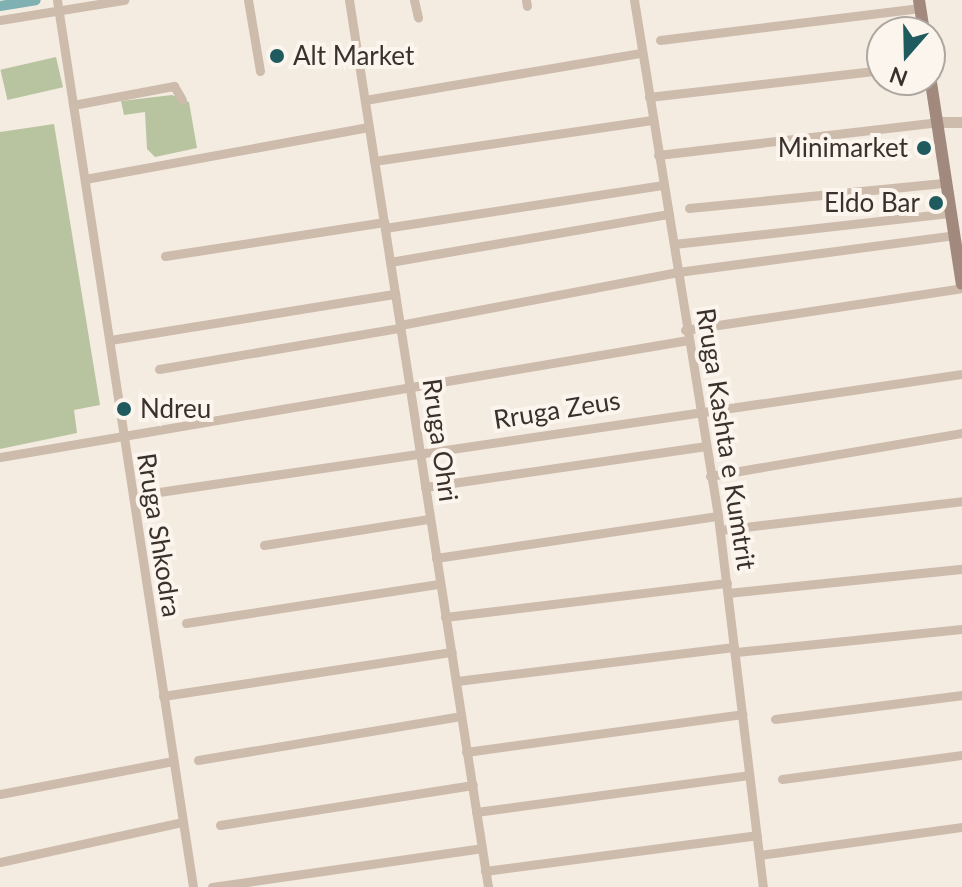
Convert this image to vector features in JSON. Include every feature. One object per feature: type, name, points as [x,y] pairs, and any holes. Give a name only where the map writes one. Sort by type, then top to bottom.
[{"type":"main road","points":[[933,96],[962,286]]},
{"type":"street","points":[[0,20],[57,5],[124,0]]},
{"type":"street","points":[[248,0],[260,71]]},
{"type":"street","name":"Rruga Ohri","points":[[349,0],[488,887]]},
{"type":"street","points":[[414,0],[418,18]]},
{"type":"street","name":"Rruga Kashta e Kumtrit","points":[[634,0],[686,335],[718,516],[763,887]]},
{"type":"street","points":[[660,40],[920,4]]},
{"type":"street","name":"Rruga Shkodra","points":[[57,5],[110,340],[120,435],[193,887]]},
{"type":"street","points":[[365,100],[641,53]]},
{"type":"street","points":[[649,97],[866,72]]},
{"type":"street","points":[[73,105],[174,86],[182,100]]},
{"type":"street","points":[[374,161],[652,120]]},
{"type":"street","points":[[658,155],[937,122],[962,122]]},
{"type":"street","points":[[85,179],[368,127]]},
{"type":"street","points":[[689,208],[946,183]]},
{"type":"street","points":[[165,256],[662,185]]},
{"type":"street","points":[[674,244],[951,213]]},
{"type":"street","points":[[390,262],[669,214]]},
{"type":"street","points":[[159,369],[400,327],[678,272],[955,235]]},
{"type":"street","points":[[0,457],[410,387],[962,286]]},
{"type":"street","points":[[110,340],[395,294]]},
{"type":"street","name":"Rruga Zeus","points":[[159,492],[420,455],[700,410],[962,374]]},
{"type":"street","points":[[710,476],[962,433]]},
{"type":"street","points":[[425,487],[706,446]]},
{"type":"street","points":[[720,530],[962,501]]},
{"type":"street","points":[[436,558],[718,516]]},
{"type":"street","points":[[264,545],[429,519]]},
{"type":"street","points":[[445,617],[728,588],[962,569]]},
{"type":"street","points":[[186,623],[439,584]]},
{"type":"street","points":[[457,681],[962,629]]},
{"type":"street","points":[[163,696],[452,652]]},
{"type":"street","points":[[775,719],[962,695]]},
{"type":"street","points":[[466,752],[742,714]]},
{"type":"street","points":[[198,760],[460,716]]},
{"type":"street","points":[[782,779],[962,755]]},
{"type":"street","points":[[0,794],[173,761]]},
{"type":"street","points":[[476,812],[748,775]]},
{"type":"street","points":[[220,825],[473,785]]},
{"type":"street","points":[[0,862],[182,822]]},
{"type":"street","points":[[760,855],[962,827]]},
{"type":"street","points":[[485,871],[757,835]]},
{"type":"street","points":[[212,887],[481,848]]},
{"type":"green space","points":[[56,57],[63,87],[7,100],[0,70]]},
{"type":"green space","points":[[172,95],[189,102],[197,148],[155,157],[147,149],[145,112],[124,115],[121,101]]},
{"type":"green space","points":[[54,124],[100,405],[74,410],[77,433],[0,449],[0,132]]},
{"type":"waterway","points":[[0,6],[36,0]]},
{"type":"place","name":"Alt Market","points":[[277,56]]},
{"type":"place","name":"Minimarket","points":[[924,148]]},
{"type":"place","name":"Eldo Bar","points":[[936,203]]},
{"type":"place","name":"Ndreu","points":[[124,409]]}]
